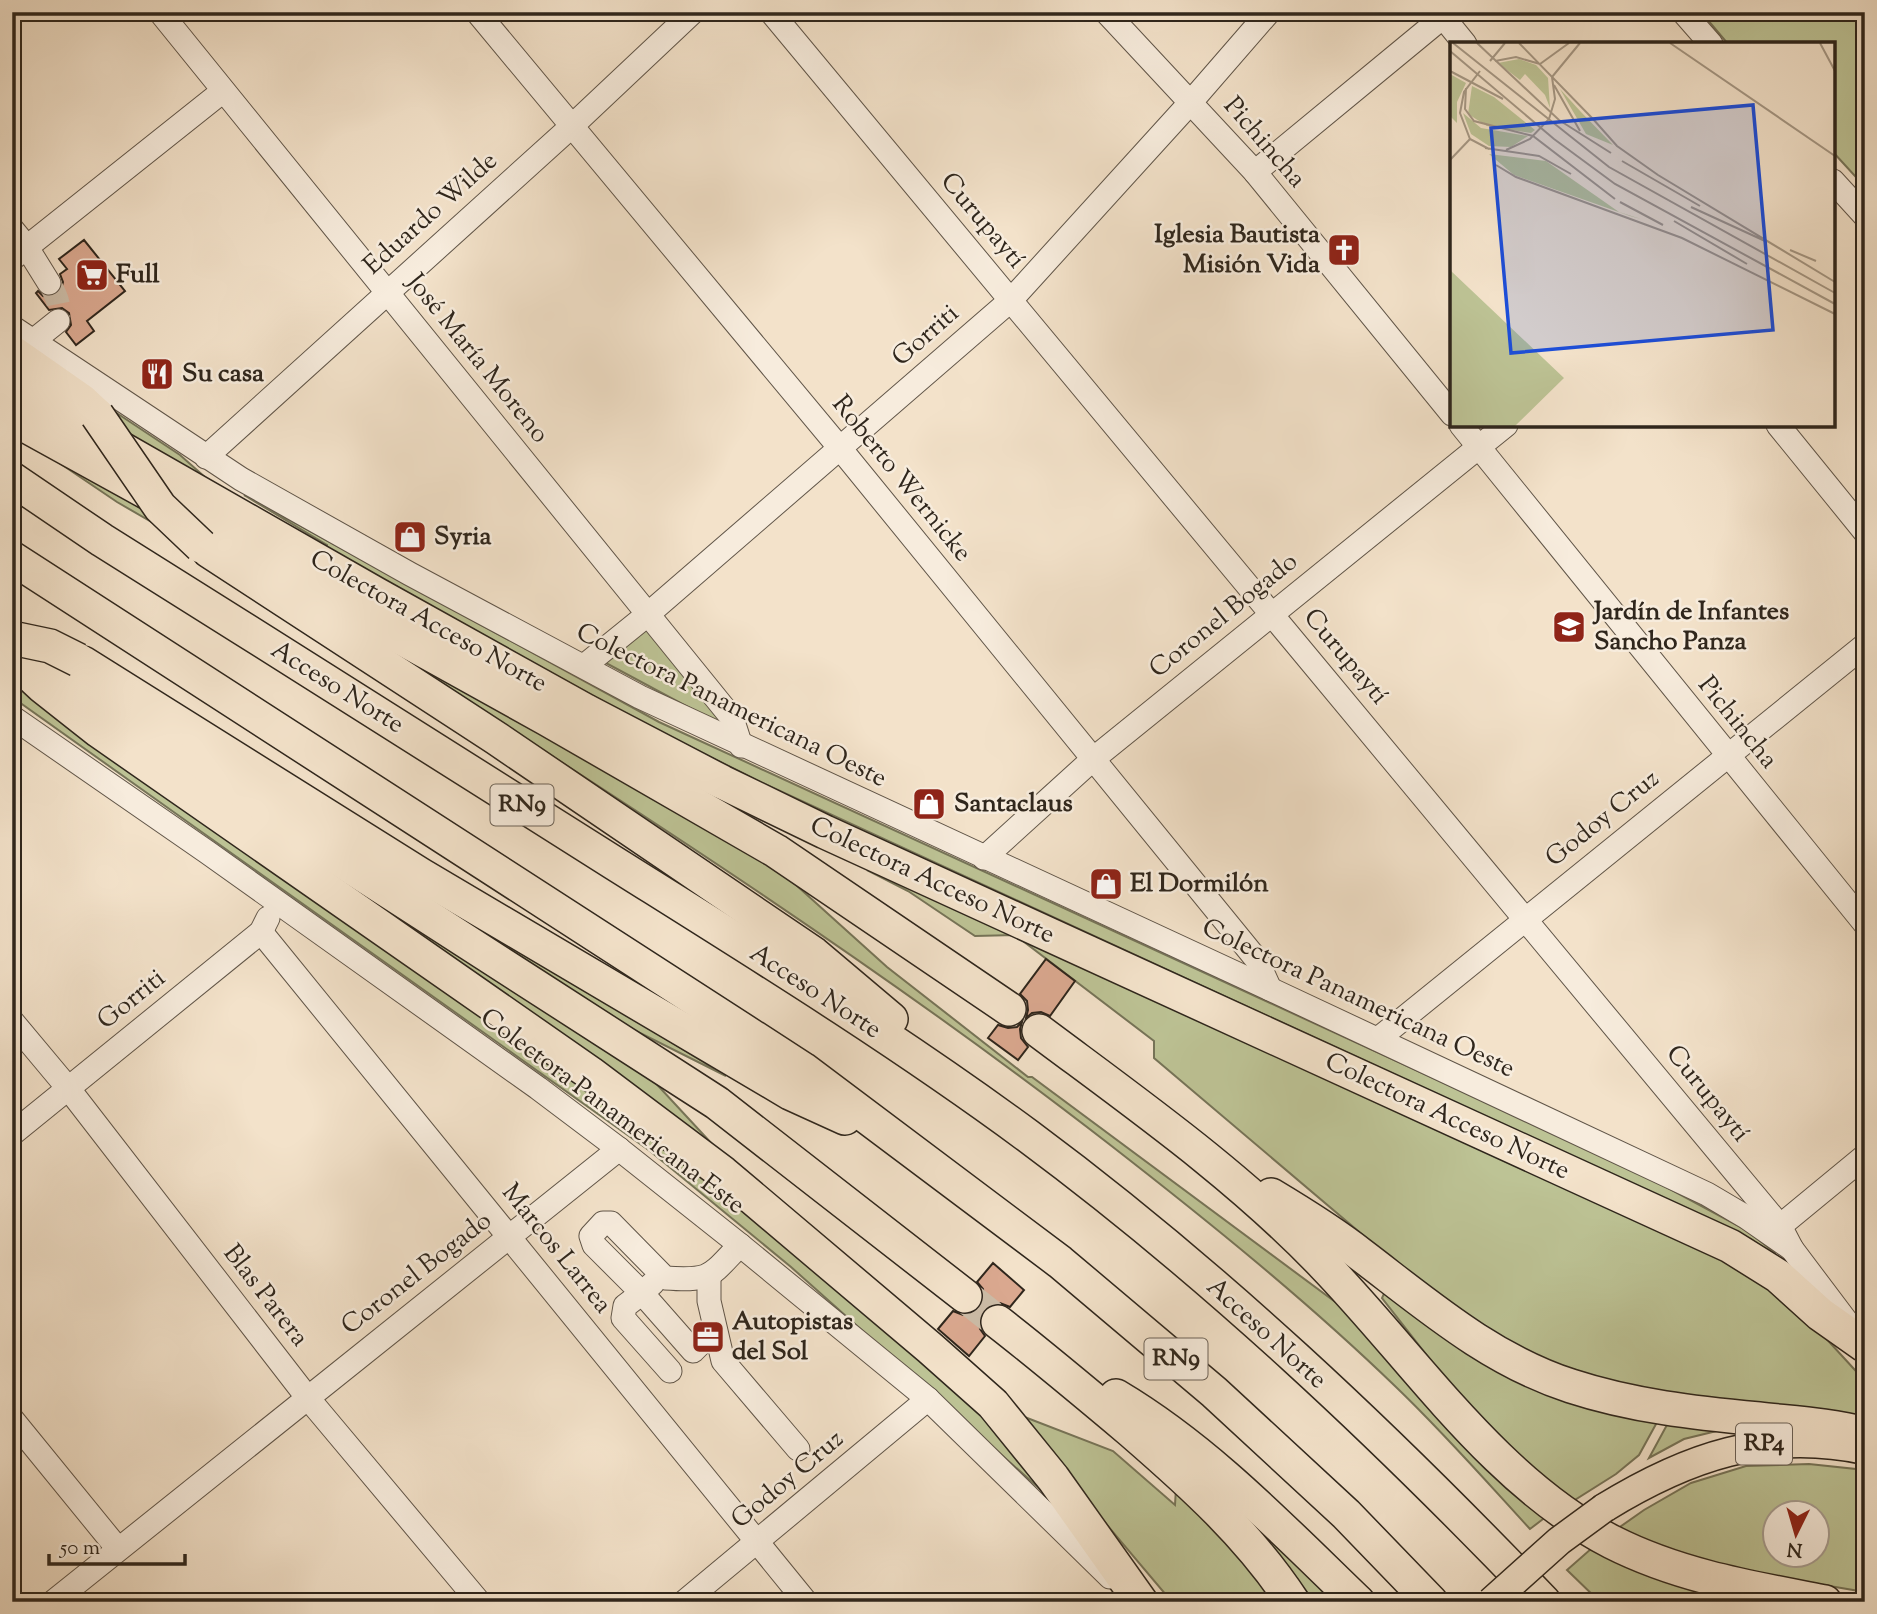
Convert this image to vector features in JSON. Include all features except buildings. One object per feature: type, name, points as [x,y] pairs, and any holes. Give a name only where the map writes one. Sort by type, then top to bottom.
[{"type":"highway","points":[[22,346],[97,415],[160,507],[201,546],[496,738],[814,954],[1028,1137]]},
{"type":"highway","name":"Colectora Acceso Norte","points":[[12,386],[376,594],[722,782],[825,832],[1730,1247],[1778,1276],[1820,1314],[1864,1345]]},
{"type":"highway","points":[[12,418],[226,536],[776,852],[1009,1009]]},
{"type":"highway","name":"Acceso Norte","points":[[12,479],[102,540],[810,987],[1028,1137],[1158,1239],[1284,1349],[1438,1492],[1544,1602]]},
{"type":"highway","name":"RN9","points":[[12,558],[803,1069],[1060,1262],[1214,1392],[1346,1514],[1431,1602]]},
{"type":"highway","points":[[12,625],[100,700],[354,869],[717,1102],[965,1296]]},
{"type":"highway","points":[[12,638],[50,646],[99,671],[421,875],[687,1034],[790,1093],[899,1142]]},
{"type":"highway","points":[[12,658],[99,732],[590,1073],[723,1173],[993,1404],[1053,1478],[1139,1602]]},
{"type":"highway","points":[[1039,1031],[1205,1155],[1320,1225],[1423,1303],[1521,1366],[1601,1396],[1644,1405],[1819,1425],[1865,1434]]},
{"type":"highway","points":[[1205,1155],[1324,1265],[1497,1454],[1566,1513],[1612,1542],[1677,1568],[1734,1584],[1825,1602]]},
{"type":"highway","points":[[998,1322],[1201,1492],[1260,1555],[1293,1602]]},
{"type":"highway","points":[[1043,1357],[1122,1399],[1179,1440],[1254,1502],[1358,1602]]},
{"type":"main road","name":"RP4","points":[[1491,1602],[1559,1541],[1604,1508],[1668,1473],[1732,1450],[1794,1442],[1865,1450]]},
{"type":"street","name":"José María Moreno","points":[[160,12],[733,718],[741,746]]},
{"type":"street","name":"Roberto Wernicke","points":[[477,12],[839,447],[1257,960],[1270,989]]},
{"type":"street","name":"Eduardo Wilde","points":[[206,457],[572,126],[693,12]]},
{"type":"street","name":"Curupaytí","points":[[771,12],[1780,1226],[1791,1249],[1864,1345]]},
{"type":"street","name":"Pichincha","points":[[1106,12],[1255,172],[1450,412]]},
{"type":"street","name":"Gorriti","points":[[584,666],[647,615],[1011,300],[1269,12]]},
{"type":"street","points":[[1683,12],[1709,42]]},
{"type":"street","points":[[1255,172],[1444,14],[1464,42]]},
{"type":"street","points":[[49,283],[17,244],[223,91]]},
{"type":"street","points":[[1835,183],[1865,216]]},
{"type":"street","points":[[22,346],[58,321]]},
{"type":"street","name":"Colectora Panamericana Oeste","points":[[12,327],[22,346],[206,457],[410,574],[639,697],[1707,1194],[1746,1217],[1791,1249]]},
{"type":"street","name":"Pichincha","points":[[1463,427],[1865,924]]},
{"type":"street","name":"Coronel Bogado","points":[[984,858],[1092,760],[1505,427]]},
{"type":"street","points":[[1780,427],[1865,532]]},
{"type":"street","name":"Godoy Cruz","points":[[1378,1040],[1865,645]]},
{"type":"street","name":"Colectora Panamericana Este","points":[[12,717],[538,1088],[740,1244],[928,1399],[1083,1552],[1139,1602]]},
{"type":"street","name":"Gorriti","points":[[12,1134],[261,932],[275,902]]},
{"type":"street","name":"Marcos Larrea","points":[[261,932],[806,1602]]},
{"type":"street","name":"Blas Parera","points":[[12,1021],[68,1088],[307,1396],[479,1602]]},
{"type":"street","name":"Coronel Bogado","points":[[53,1602],[307,1396],[619,1149]]},
{"type":"street","points":[[1780,1226],[1865,1156]]},
{"type":"street","points":[[665,1278],[611,1223],[603,1223],[591,1236],[592,1241],[693,1351]]},
{"type":"street","points":[[714,1330],[662,1378],[623,1318],[625,1306],[658,1279],[709,1277],[740,1244]]},
{"type":"street","points":[[709,1277],[709,1301],[723,1362],[798,1449]]},
{"type":"street","name":"Godoy Cruz","points":[[684,1602],[928,1399]]},
{"type":"street","points":[[12,1419],[118,1549]]},
{"type":"green space","points":[[1701,12],[1865,12],[1865,187],[1835,154],[1835,42],[1726,42]]},
{"type":"green space","points":[[103,404],[180,455],[206,478],[122,433]]},
{"type":"green space","points":[[12,431],[142,497],[174,535],[117,502]]},
{"type":"green space","points":[[244,495],[659,722],[1642,1174],[1748,1231],[1775,1253],[1774,1256],[1751,1239],[767,785],[650,727],[326,550],[327,545]]},
{"type":"green space","points":[[346,623],[763,859],[887,967],[1028,1077],[1032,1077],[1365,1324],[1547,1516],[1530,1529],[1431,1421],[1327,1323],[1183,1202],[1017,1074],[924,1006],[734,875]]},
{"type":"green space","points":[[649,627],[719,721],[714,721],[604,662]]},
{"type":"green space","points":[[12,675],[57,719],[685,1160],[966,1391],[1047,1483],[1041,1490],[791,1267],[650,1151],[12,697]]},
{"type":"green space","points":[[100,717],[650,1077],[713,1145]]},
{"type":"green space","points":[[235,772],[726,1076],[612,1019]]},
{"type":"green space","points":[[867,870],[943,900],[1738,1264],[1811,1322],[1865,1381],[1865,1421],[1691,1400],[1602,1383],[1507,1345],[1410,1275],[1154,1058],[1154,1041],[1015,935],[975,936],[908,891]]},
{"type":"green space","points":[[1387,1287],[1661,1415],[1639,1455],[1616,1474],[1570,1503],[1528,1467],[1454,1390],[1382,1298]]},
{"type":"green space","points":[[1022,1416],[1113,1451],[1175,1505],[1176,1488],[1281,1602],[1172,1602],[1080,1493]]},
{"type":"green space","points":[[1668,1423],[1733,1427],[1684,1439],[1649,1458]]},
{"type":"green space","points":[[1197,1462],[1349,1602],[1308,1602]]},
{"type":"green space","points":[[1809,1464],[1865,1470],[1865,1592],[1729,1569],[1629,1538],[1617,1529],[1691,1483],[1746,1466]]},
{"type":"green space","points":[[1592,1548],[1782,1602],[1600,1602],[1567,1570]]},
{"type":"tunnel","points":[[49,283],[58,301],[58,321]]},
{"type":"tunnel","points":[[965,1296],[998,1322]]},
{"type":"place","name":"Iglesia Bautista Misión Vida","points":[[1344,250]]},
{"type":"place","name":"Full","points":[[92,275]]},
{"type":"place","name":"Su casa","points":[[157,374]]},
{"type":"place","name":"Syria","points":[[410,537]]},
{"type":"place","name":"Jardín de Infantes Sancho Panza","points":[[1569,627]]},
{"type":"place","name":"Santaclaus","points":[[929,804]]},
{"type":"place","name":"El Dormilón","points":[[1106,884]]},
{"type":"place","name":"Autopistas del Sol","points":[[708,1337]]}]
